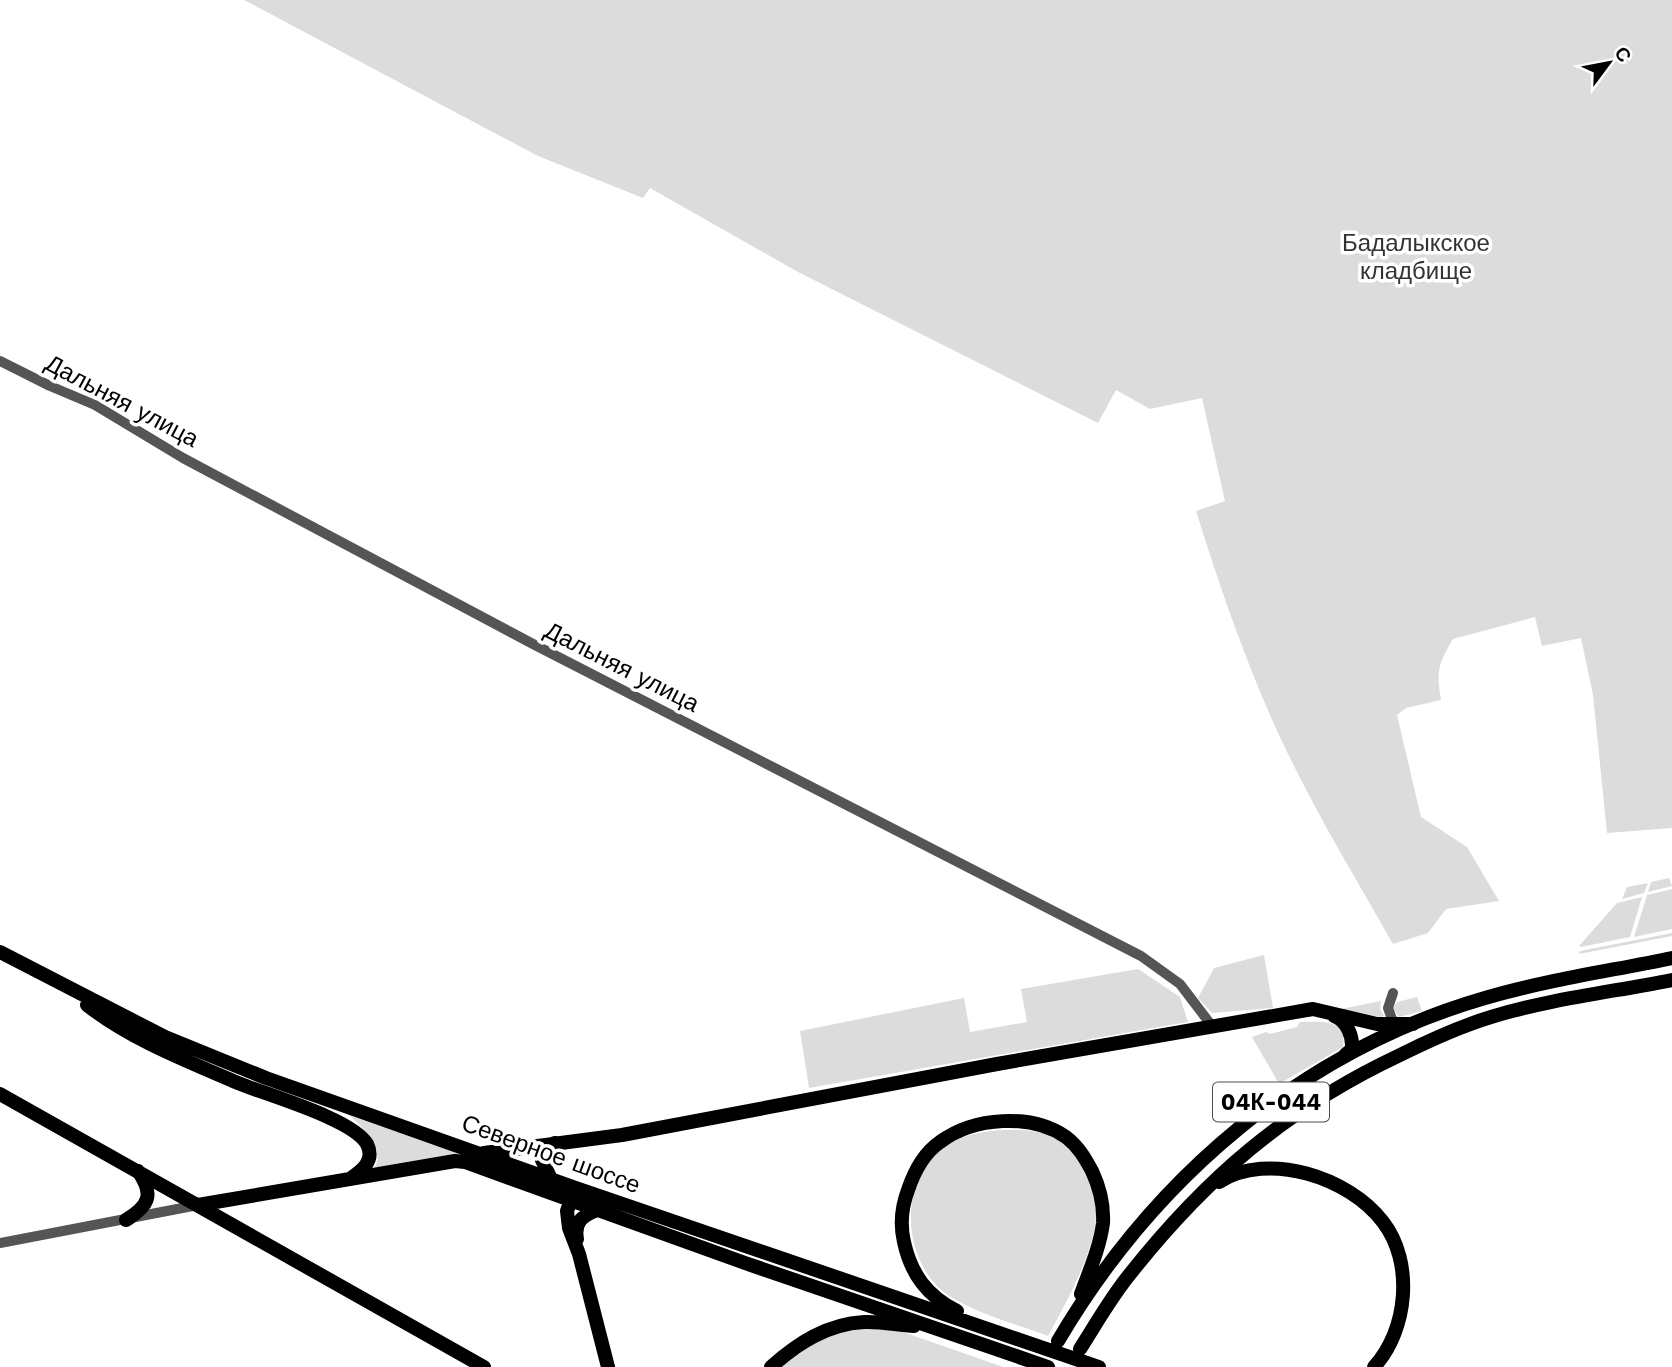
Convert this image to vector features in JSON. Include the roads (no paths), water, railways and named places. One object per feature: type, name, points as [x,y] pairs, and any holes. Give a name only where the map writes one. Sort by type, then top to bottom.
[{"type":"main road","name":"Северное шоссе","points":[[0,952],[165,1037],[253,1073],[551,1178],[597,1210],[1048,1367]]},
{"type":"main road","name":"04К-044","points":[[1058,1341],[1074,1313],[1129,1237],[1152,1211],[1226,1139],[1272,1101],[1342,1058],[1406,1024],[1484,998],[1672,958]]},
{"type":"main road","points":[[1566,979],[1569,1000]]},
{"type":"main road","name":"04К-044","points":[[1080,1349],[1128,1276],[1200,1194],[1233,1162],[1292,1115],[1365,1072],[1465,1025],[1504,1014],[1672,980]]},
{"type":"main road","points":[[62,986],[104,1018],[155,1045],[239,1083],[348,1126],[367,1145],[370,1156],[368,1163],[350,1179]]},
{"type":"main road","points":[[1313,1009],[1341,1018],[1347,1026],[1352,1049],[1342,1058]]},
{"type":"main road","points":[[482,1153],[622,1135],[1313,1009],[1377,1024],[1406,1024]]},
{"type":"main road","points":[[0,1094],[484,1367]]},
{"type":"main road","points":[[1008,1337],[942,1304],[927,1291],[908,1261],[902,1237],[905,1198],[913,1176],[938,1143],[959,1130],[983,1124],[1023,1122],[1048,1127],[1068,1138],[1083,1155],[1098,1187],[1103,1222],[1074,1313]]},
{"type":"main road","points":[[551,1178],[542,1160],[555,1143]]},
{"type":"main road","name":"Северное шоссе","points":[[198,1205],[455,1161],[465,1162],[573,1194],[1099,1367]]},
{"type":"main road","points":[[1200,1194],[1229,1175],[1245,1170],[1286,1169],[1326,1180],[1367,1204],[1384,1223],[1395,1243],[1403,1292],[1399,1321],[1390,1344],[1374,1367]]},
{"type":"main road","points":[[126,1220],[137,1213],[147,1200],[148,1185],[137,1170]]},
{"type":"main road","points":[[573,1194],[567,1211],[569,1228],[590,1294],[608,1367]]},
{"type":"main road","points":[[579,1255],[577,1225],[581,1217],[597,1210]]},
{"type":"main road","points":[[771,1367],[802,1342],[836,1326],[862,1322],[932,1327]]},
{"type":"street","name":"Дальняя улица","points":[[0,360],[95,405],[183,458],[533,644],[1141,956],[1180,984],[1212,1026]]},
{"type":"street","points":[[1393,993],[1388,1009],[1392,1019],[1406,1024]]},
{"type":"street","points":[[0,1242],[198,1205]]},
{"type":"park label","name":"Бадалыкское кладбище","points":[[1416,257]]}]
